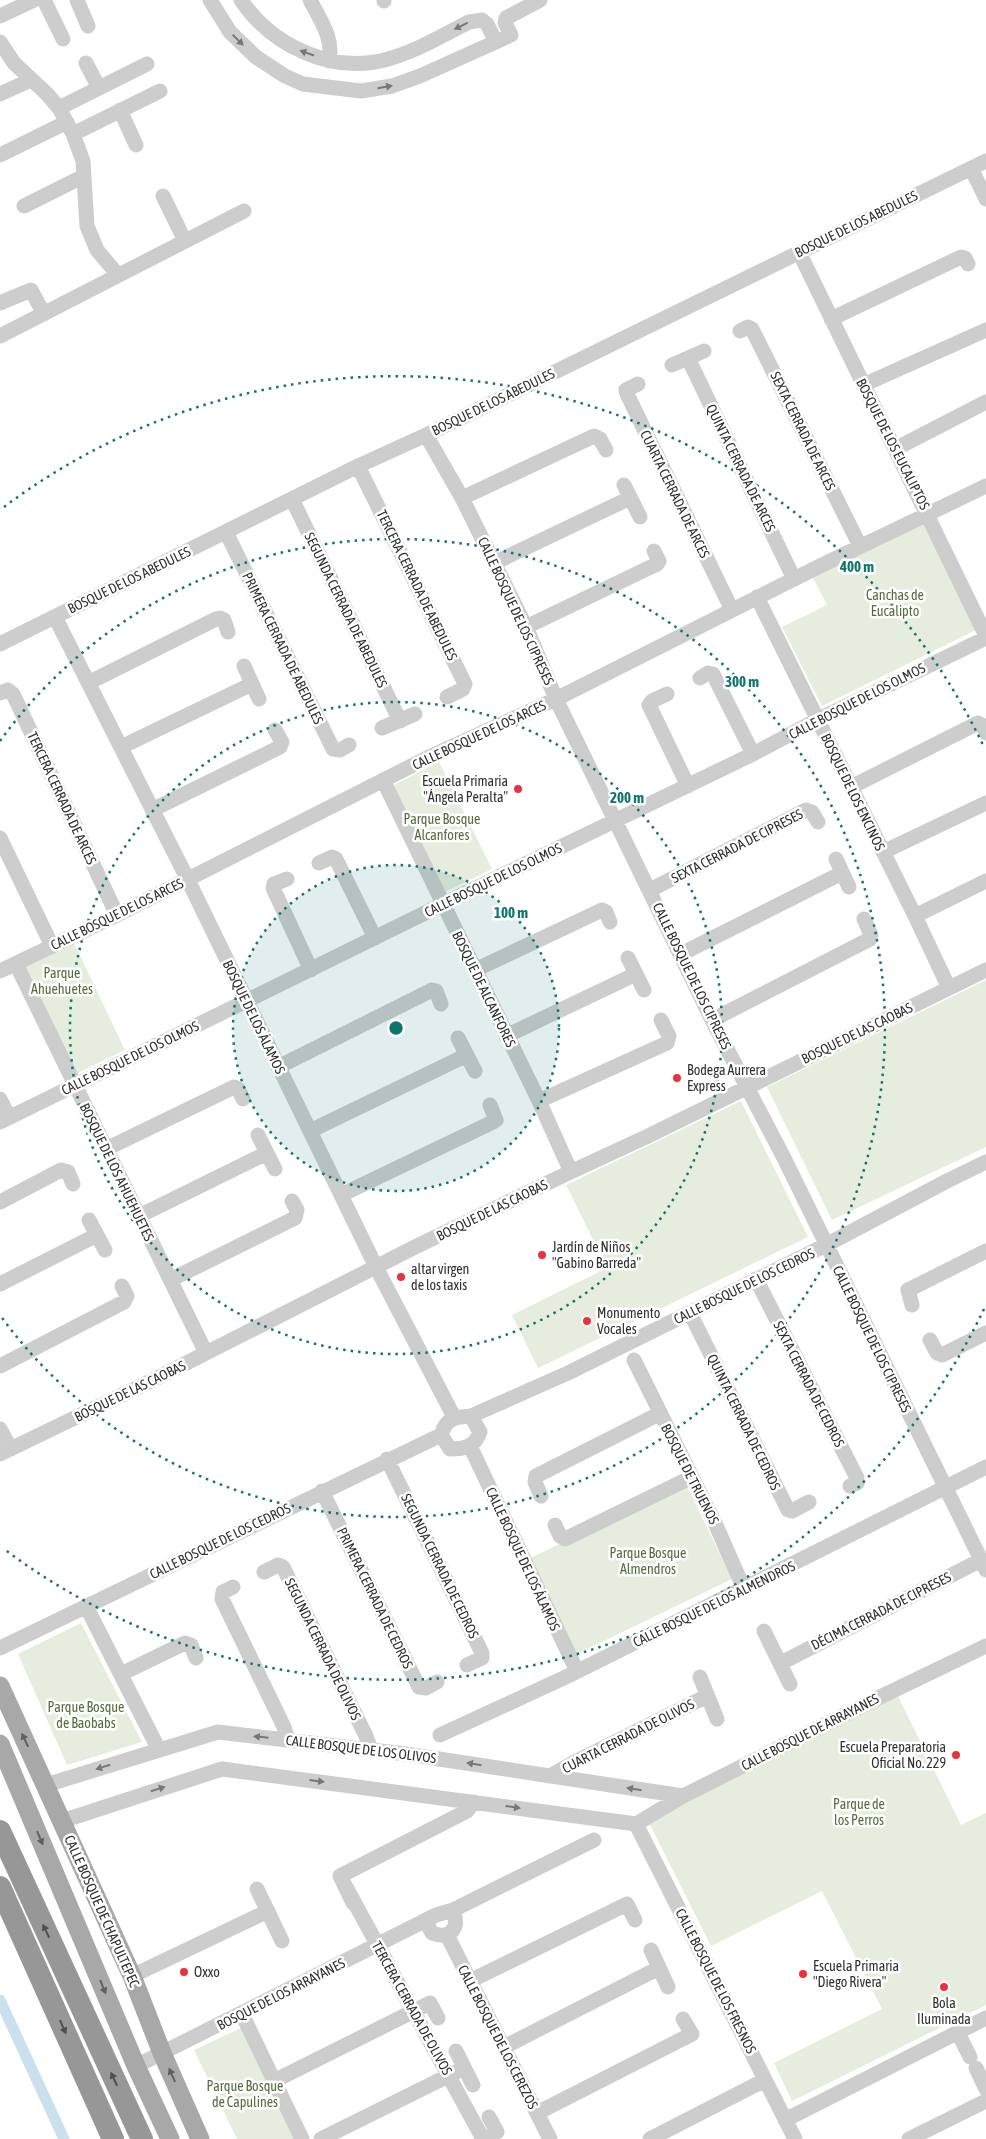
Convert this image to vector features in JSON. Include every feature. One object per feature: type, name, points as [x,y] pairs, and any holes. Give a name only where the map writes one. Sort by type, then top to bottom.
[{"type":"highway","points":[[0,1830],[142,2139]]},
{"type":"highway","points":[[0,1887],[113,2139]]},
{"type":"main road","name":"CALLE BOSQUE DE CHAPULTEPEC","points":[[0,1686],[132,1976],[162,2053],[200,2139]]},
{"type":"main road","name":"CALLE BOSQUE DE CHAPULTEPEC","points":[[0,1744],[136,2066],[170,2139]]},
{"type":"street","points":[[0,16],[34,0]]},
{"type":"street","points":[[44,0],[63,39]]},
{"type":"street","points":[[77,0],[88,26]]},
{"type":"street","points":[[210,0],[230,32],[256,57],[285,76],[303,84],[361,91],[392,86],[420,76],[511,35],[506,23],[508,16],[540,0]]},
{"type":"street","points":[[241,0],[251,14],[273,34],[297,50],[329,61],[362,62],[387,59],[412,51],[469,22],[478,20],[487,24],[496,42]]},
{"type":"street","points":[[310,0],[329,38],[332,49],[329,61]]},
{"type":"street","points":[[0,42],[14,63],[47,94],[66,121],[83,161],[87,226],[98,250],[118,275]]},
{"type":"street","points":[[86,63],[99,88]]},
{"type":"street","points":[[66,121],[99,88],[147,64]]},
{"type":"street","points":[[0,94],[31,80]]},
{"type":"street","points":[[0,155],[66,121],[120,110],[160,91]]},
{"type":"street","points":[[120,110],[136,145]]},
{"type":"street","name":"BOSQUE DE LOS ABEDULES","points":[[0,644],[358,466],[426,435],[986,160]]},
{"type":"street","points":[[971,168],[986,200]]},
{"type":"street","points":[[24,206],[84,176]]},
{"type":"street","points":[[163,196],[185,241]]},
{"type":"street","points":[[0,336],[244,211]]},
{"type":"street","name":"BOSQUE DE LOS EUCALIPTOS","points":[[799,252],[928,514],[932,528],[986,637]]},
{"type":"street","points":[[831,319],[961,257],[965,258],[968,264]]},
{"type":"street","points":[[0,303],[31,290],[44,314]]},
{"type":"street","name":"SEXTA CERRADA DE ARCES","points":[[740,331],[748,327],[752,329],[860,546]]},
{"type":"street","points":[[863,385],[986,330]]},
{"type":"street","points":[[672,365],[704,350]]},
{"type":"street","name":"QUINTA CERRADA DE ARCES","points":[[688,358],[794,579]]},
{"type":"street","name":"CUARTA CERRADA DE ARCES","points":[[638,384],[629,387],[626,390],[627,394],[732,610]]},
{"type":"street","points":[[895,449],[986,402]]},
{"type":"street","name":"CALLE BOSQUE DE LOS CIPRESES","points":[[426,435],[462,498],[526,627],[556,699],[712,1020],[748,1086],[984,1565]]},
{"type":"street","points":[[462,498],[594,436],[600,439],[606,450]]},
{"type":"street","name":"TERCERA CERRADA DE ABEDULES","points":[[358,466],[465,684],[463,689],[447,697]]},
{"type":"street","name":"CALLE BOSQUE DE LOS ARCES","points":[[0,971],[188,880],[431,756],[556,699],[757,597],[986,486]]},
{"type":"street","points":[[494,563],[627,492],[640,517]]},
{"type":"street","name":"SEGUNDA CERRADA DE ABEDULES","points":[[292,499],[400,721]]},
{"type":"street","name":"PRIMERA CERRADA DE ABEDULES","points":[[226,532],[333,749],[340,750],[349,745]]},
{"type":"street","points":[[526,627],[657,564],[659,560],[654,551]]},
{"type":"street","name":"BOSQUE DE LOS ENCINOS","points":[[757,597],[852,787],[949,988]]},
{"type":"street","name":"BOSQUE DE LOS ÁLAMOS","points":[[55,617],[188,880],[278,1067],[315,1129],[376,1267],[454,1417]]},
{"type":"street","points":[[88,683],[216,619],[224,620],[228,632]]},
{"type":"street","name":"CALLE BOSQUE DE LOS OLMOS","points":[[4,1120],[688,786],[986,637]]},
{"type":"street","points":[[244,666],[259,699]]},
{"type":"street","points":[[700,678],[708,673],[713,674],[753,754]]},
{"type":"street","points":[[120,747],[252,684]]},
{"type":"street","name":"TERCERA CERRADA DE ARCES","points":[[0,693],[8,690],[13,694],[117,915]]},
{"type":"street","points":[[666,694],[652,701],[649,705],[688,786]]},
{"type":"street","points":[[382,728],[415,714]]},
{"type":"street","points":[[852,787],[978,724],[982,725],[986,733]]},
{"type":"street","points":[[152,810],[280,748],[282,742],[275,730]]},
{"type":"street","name":"BOSQUE DE ALCANFORES","points":[[383,780],[539,1101],[571,1172]]},
{"type":"street","points":[[883,852],[986,803]]},
{"type":"street","name":"SEXTA CERRADA DE CIPRESES","points":[[650,890],[806,810],[812,812],[818,822]]},
{"type":"street","points":[[0,838],[52,946]]},
{"type":"street","points":[[319,863],[332,857],[336,859],[375,938]]},
{"type":"street","points":[[681,954],[839,866],[849,888]]},
{"type":"street","points":[[287,879],[274,884],[273,888],[311,970]]},
{"type":"street","points":[[915,916],[986,881]]},
{"type":"street","points":[[475,970],[602,910],[606,912],[610,922]]},
{"type":"street","points":[[712,1020],[870,939],[872,936],[864,919]]},
{"type":"street","points":[[628,958],[644,990]]},
{"type":"street","name":"BOSQUE DE LOS AHUEHUETES","points":[[16,964],[206,1354]]},
{"type":"street","name":"BOSQUE DE LAS CAOBAS","points":[[5,1451],[206,1354],[376,1267],[986,970]]},
{"type":"street","points":[[506,1036],[636,974]]},
{"type":"street","points":[[278,1067],[432,990],[436,991],[440,1004]]},
{"type":"street","points":[[539,1101],[667,1043],[669,1036],[660,1020]]},
{"type":"street","points":[[458,1038],[475,1071]]},
{"type":"street","points":[[315,1129],[467,1055]]},
{"type":"street","points":[[106,1149],[234,1087],[238,1089],[243,1099]]},
{"type":"street","points":[[0,1099],[4,1120]]},
{"type":"street","points":[[344,1194],[493,1122],[496,1120],[490,1105]]},
{"type":"street","points":[[258,1135],[275,1169]]},
{"type":"street","points":[[139,1216],[267,1153]]},
{"type":"street","name":"CALLE BOSQUE DE LOS CEDROS","points":[[471,1416],[568,1374],[826,1245],[986,1162]]},
{"type":"street","points":[[0,1202],[61,1170],[68,1172],[73,1184]]},
{"type":"street","points":[[170,1280],[294,1218],[298,1210],[292,1201]]},
{"type":"street","points":[[89,1220],[105,1250]]},
{"type":"street","points":[[0,1284],[98,1235]]},
{"type":"street","points":[[912,1305],[908,1290],[986,1251]]},
{"type":"street","name":"SEXTA CERRADA DE CEDROS","points":[[756,1279],[857,1478],[857,1483],[850,1486]]},
{"type":"street","points":[[0,1366],[124,1302],[126,1296],[122,1286]]},
{"type":"street","name":"QUINTA CERRADA DE CEDROS","points":[[690,1313],[788,1510],[792,1511],[809,1502]]},
{"type":"street","points":[[930,1340],[937,1353],[942,1355],[986,1333]]},
{"type":"street","name":"BOSQUE DE TRUENOS","points":[[634,1360],[659,1414],[692,1477],[744,1589]]},
{"type":"street","points":[[540,1496],[535,1482],[536,1476],[659,1414]]},
{"type":"street","points":[[471,1416],[480,1432],[478,1440],[470,1446],[450,1449],[440,1435],[444,1425],[454,1417],[471,1416]]},
{"type":"street","points":[[0,1429],[5,1451]]},
{"type":"street","name":"CALLE BOSQUE DE LOS CEDROS","points":[[0,1648],[440,1435]]},
{"type":"street","name":"CALLE BOSQUE DE LOS ÁLAMOS","points":[[470,1446],[577,1671]]},
{"type":"street","name":"SEGUNDA CERRADA DE CEDROS","points":[[387,1459],[482,1653],[482,1658],[467,1665]]},
{"type":"street","name":"CALLE BOSQUE DE LOS ALMENDROS","points":[[440,1735],[577,1671],[986,1467]]},
{"type":"street","points":[[555,1525],[560,1536],[565,1540],[692,1477]]},
{"type":"street","name":"PRIMERA CERRADA DE CEDROS","points":[[322,1491],[419,1687],[426,1688],[437,1682]]},
{"type":"street","name":"SEGUNDA CERRADA DE OLIVOS","points":[[264,1572],[278,1565],[283,1567],[366,1736],[371,1750]]},
{"type":"street","name":"DÉCIMA CERRADA DE CIPRESES","points":[[781,1663],[984,1565]]},
{"type":"street","points":[[233,1587],[223,1592],[222,1599],[284,1727],[288,1740]]},
{"type":"street","points":[[86,1606],[159,1750]]},
{"type":"street","points":[[764,1631],[790,1684]]},
{"type":"street","points":[[121,1674],[186,1643],[191,1645],[196,1658]]},
{"type":"street","name":"CALLE BOSQUE DE ARRAYANES","points":[[636,1824],[683,1796],[986,1646]]},
{"type":"street","name":"CUARTA CERRADA DE OLIVOS","points":[[700,1677],[706,1696],[718,1719]]},
{"type":"street","name":"CUARTA CERRADA DE OLIVOS","points":[[550,1776],[706,1696]]},
{"type":"street","name":"CALLE BOSQUE DE LOS OLIVOS","points":[[46,1785],[218,1732],[371,1750],[683,1796]]},
{"type":"street","points":[[62,1821],[222,1769],[636,1824]]},
{"type":"street","points":[[353,1903],[340,1876],[467,1811],[474,1802]]},
{"type":"street","name":"CALLE BOSQUE DE LOS FRESNOS","points":[[636,1824],[794,2139]]},
{"type":"street","points":[[453,1910],[457,1920],[456,1926],[447,1935],[439,1936],[427,1928],[426,1922],[436,1915],[453,1910],[594,1840]]},
{"type":"street","name":"TERCERA CERRADA DE OLIVOS","points":[[340,1876],[484,2139]]},
{"type":"street","points":[[257,1889],[282,1941]]},
{"type":"street","points":[[470,1981],[627,1904],[634,1920]]},
{"type":"street","points":[[132,1976],[268,1911]]},
{"type":"street","name":"BOSQUE DE LOS ARRAYANES","points":[[136,2066],[426,1922]]},
{"type":"street","name":"CALLE BOSQUE DE LOS CEREZOS","points":[[447,1935],[550,2139]]},
{"type":"street","points":[[651,1950],[668,1987]]},
{"type":"street","points":[[504,2048],[659,1968]]},
{"type":"street","points":[[274,2081],[430,2004],[438,2018]]},
{"type":"street","points":[[242,2014],[302,2139]]},
{"type":"street","points":[[785,2120],[986,2018]]},
{"type":"street","points":[[537,2114],[692,2034],[683,2019]]},
{"type":"street","points":[[958,2033],[986,2089]]},
{"type":"street","points":[[456,2051],[473,2085]]},
{"type":"street","points":[[321,2139],[464,2068]]},
{"type":"street","points":[[650,2139],[765,2080]]},
{"type":"street","points":[[909,2139],[986,2101]]},
{"type":"street","points":[[484,2139],[497,2132],[489,2117]]},
{"type":"green space","name":"Canchas de Eucalipto","points":[[922,522],[976,630],[822,706],[782,627],[827,605],[812,576]]},
{"type":"green space","name":"Parque Bosque Alcanfores","points":[[439,762],[492,869],[445,892],[392,786]]},
{"type":"green space","name":"Parque Ahuehuetes","points":[[74,943],[125,1050],[76,1074],[23,966]]},
{"type":"green space","points":[[986,980],[986,1147],[832,1220],[767,1087]]},
{"type":"green space","points":[[741,1101],[808,1237],[538,1368],[512,1315],[607,1268],[566,1185]]},
{"type":"green space","name":"Parque Bosque Almendros","points":[[686,1484],[732,1579],[575,1655],[528,1559]]},
{"type":"green space","name":"Parque Bosque de Baobabs","points":[[81,1623],[142,1742],[67,1765],[18,1654]]},
{"type":"green space","name":"Parque de los Perros","points":[[898,1696],[961,1825],[986,1813],[986,2005],[792,2101],[774,2063],[882,2009],[822,1891],[711,1946],[648,1821]]},
{"type":"green space","name":"Parque Bosque de Capulines","points":[[241,2028],[295,2139],[237,2139],[194,2050]]},
{"type":"waterway","points":[[0,2000],[64,2139]]},
{"type":"place","name":"Escuela Primaria \"Ángela Peralta\"","points":[[518,789]]},
{"type":"place","name":"Bodega Aurrera Express","points":[[677,1078]]},
{"type":"place","name":"Jardín de Niños \"Gabino Barreda\"","points":[[542,1255]]},
{"type":"place","name":"altar virgen de los taxis","points":[[401,1277]]},
{"type":"place","name":"Monumento Vocales","points":[[587,1321]]},
{"type":"place","name":"Escuela Preparatoria Oficial No. 229","points":[[956,1755]]},
{"type":"place","name":"Oxxo","points":[[184,1972]]},
{"type":"place","name":"Escuela Primaria \"Diego Rivera\"","points":[[803,1974]]},
{"type":"place","name":"Bola Iluminada","points":[[944,1987]]}]
